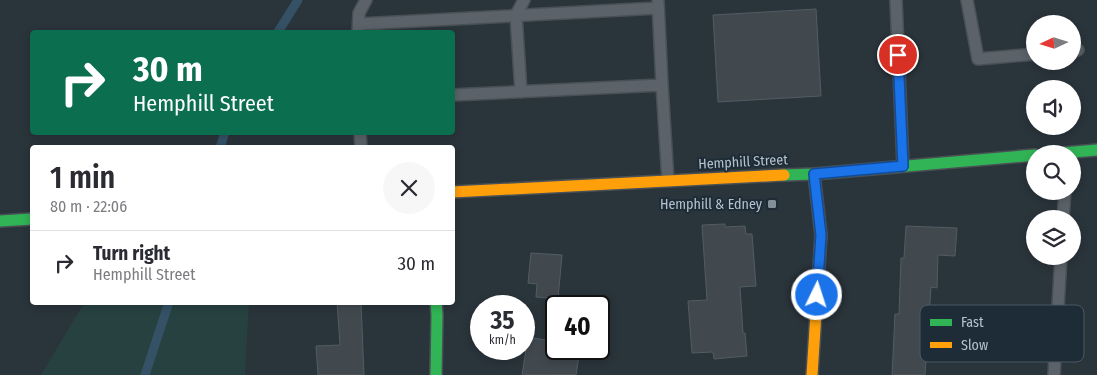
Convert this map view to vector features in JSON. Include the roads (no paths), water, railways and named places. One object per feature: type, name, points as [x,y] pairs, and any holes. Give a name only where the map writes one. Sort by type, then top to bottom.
[{"type":"main road","points":[[1081,152],[1097,150]]},
{"type":"main road","name":"Hemphill Street","points":[[455,192],[814,174],[1026,156]]},
{"type":"main road","points":[[812,375],[821,235],[814,174]]},
{"type":"main road","points":[[0,221],[30,219]]},
{"type":"main road","points":[[436,305],[436,375]]},
{"type":"lane","points":[[366,0],[359,13],[358,28],[516,15],[592,6],[658,4],[668,181]]},
{"type":"lane","points":[[521,92],[516,15],[524,0]]},
{"type":"lane","points":[[896,0],[903,166]]},
{"type":"lane","points":[[967,0],[978,59],[1026,55]]},
{"type":"lane","points":[[455,96],[662,85]]},
{"type":"lane","points":[[1058,305],[1060,265]]},
{"type":"lane","points":[[1054,375],[1055,362]]},
{"type":"waterway","points":[[279,30],[298,0]]},
{"type":"waterway","points":[[221,145],[224,135]]},
{"type":"waterway","points":[[145,375],[168,305]]},
{"type":"place","name":"Hemphill & Edney","points":[[772,204]]}]
